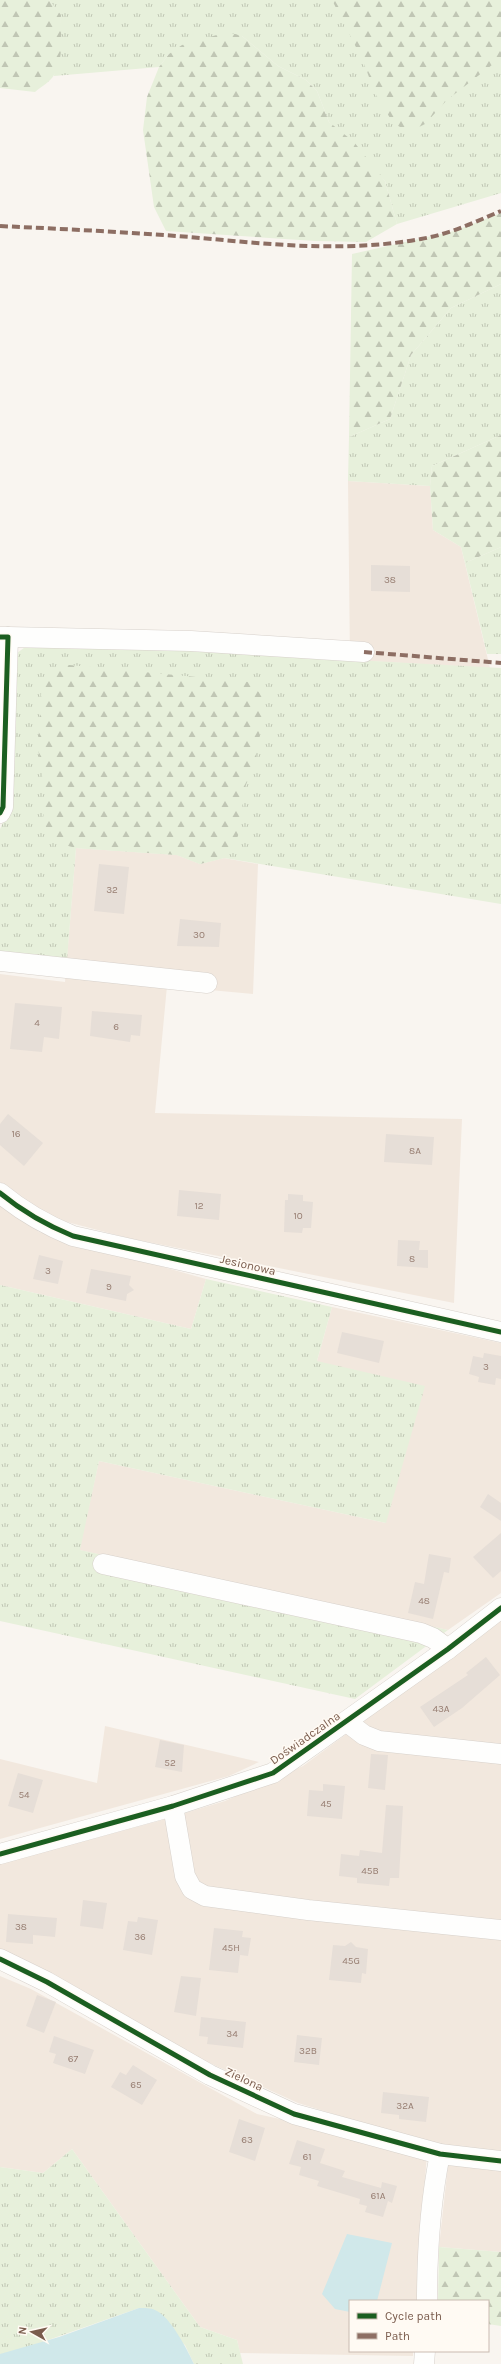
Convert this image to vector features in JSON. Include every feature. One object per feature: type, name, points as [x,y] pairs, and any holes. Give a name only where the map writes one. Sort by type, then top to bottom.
[{"type":"street","points":[[0,813],[2,807],[4,637],[191,642],[364,652]]},
{"type":"street","points":[[0,961],[207,983]]},
{"type":"street","name":"Jesionowa","points":[[0,1193],[19,1208],[41,1222],[73,1236],[501,1332]]},
{"type":"street","points":[[102,1564],[420,1633],[433,1638],[448,1649]]},
{"type":"street","name":"Doświadczalna","points":[[0,1854],[174,1806],[273,1773],[448,1649],[501,1608]]},
{"type":"street","points":[[347,1722],[364,1735],[379,1741],[501,1754]]},
{"type":"street","points":[[174,1806],[185,1876],[192,1889],[205,1896],[308,1910],[501,1930]]},
{"type":"street","name":"Zielona","points":[[0,1959],[47,1982],[210,2074],[294,2114],[440,2154],[501,2161]]},
{"type":"street","points":[[427,2300],[427,2247],[433,2187],[440,2154]]},
{"type":"street","points":[[424,2364],[425,2352]]},
{"type":"shaded area","points":[[348,481],[430,486],[433,530],[461,547],[490,668],[350,660]]},
{"type":"shaded area","points":[[76,848],[177,855],[200,864],[224,858],[258,864],[253,994],[167,986],[155,1113],[462,1119],[454,1303],[128,1238],[48,1217],[0,1182],[0,974],[65,982]]},
{"type":"shaded area","points":[[0,1200],[39,1232],[206,1279],[191,1329],[0,1285]]},
{"type":"shaded area","points":[[332,1307],[501,1343],[501,1593],[448,1630],[79,1550],[99,1461],[386,1523],[317,1361]]},
{"type":"shaded area","points":[[501,1620],[501,2154],[440,2147],[298,2103],[203,2060],[0,1949],[0,1864],[162,1820],[225,1801],[303,1766]]},
{"type":"shaded area","points":[[105,1726],[259,1762],[229,1776],[0,1839],[0,1759],[97,1783]]},
{"type":"shaded area","points":[[0,1976],[31,1989],[257,2114],[427,2151],[417,2300],[349,2300],[349,2352],[413,2352],[413,2356],[240,2353],[237,2340],[200,2327],[72,2149],[43,2173],[0,2167]]},
{"type":"shaded area","points":[[448,2165],[501,2171],[501,2252],[439,2247]]},
{"type":"green space","points":[[0,0],[49,0],[61,15],[60,61],[51,79],[35,92],[0,88]]},
{"type":"green space","points":[[49,0],[501,0],[501,193],[397,224],[385,181],[329,122],[317,91],[306,80],[278,66],[242,36],[169,54],[159,67],[54,76],[61,16]]},
{"type":"green space","points":[[332,0],[501,0],[501,58],[447,100],[425,124],[409,132],[393,123],[375,93],[363,61]]},
{"type":"green space","points":[[227,32],[242,36],[278,66],[306,80],[317,91],[329,122],[354,142],[385,181],[397,224],[366,242],[315,241],[166,231],[154,207],[143,130],[147,97],[159,67],[169,54],[182,45]]},
{"type":"green space","points":[[501,213],[501,284],[451,308],[411,355],[390,419],[349,437],[352,254],[454,231]]},
{"type":"green space","points":[[501,284],[501,435],[432,466],[430,486],[348,481],[349,437],[390,419],[411,355],[451,308]]},
{"type":"green space","points":[[501,435],[501,547],[465,563],[461,547],[433,530],[430,486],[432,466]]},
{"type":"green space","points":[[501,547],[501,654],[487,654],[465,563]]},
{"type":"green space","points":[[63,644],[501,668],[501,904],[224,858],[200,864],[177,855],[76,848],[67,960],[0,953],[0,829],[8,811],[17,653],[28,645]]},
{"type":"green space","points":[[59,664],[249,682],[265,698],[255,764],[245,787],[238,836],[224,858],[200,864],[177,855],[76,848],[53,842],[43,821],[45,795],[38,748],[42,679]]},
{"type":"green space","points":[[206,1279],[332,1307],[317,1361],[425,1386],[386,1523],[99,1461],[80,1550],[448,1630],[355,1699],[0,1621],[0,1285],[191,1329]]},
{"type":"green space","points":[[72,2149],[200,2327],[237,2340],[243,2364],[194,2364],[185,2345],[139,2308],[0,2357],[0,2167],[43,2173]]},
{"type":"green space","points":[[439,2247],[501,2252],[501,2326],[489,2324],[489,2300],[438,2300]]},
{"type":"water","points":[[347,2234],[392,2243],[377,2300],[349,2300],[349,2312],[335,2309],[322,2294]]},
{"type":"water","points":[[139,2308],[153,2309],[161,2313],[178,2334],[194,2364],[0,2364],[0,2354],[59,2337]]},
{"type":"building","points":[[371,565],[410,566],[410,592],[371,591]]},
{"type":"building","points":[[99,864],[129,867],[124,914],[94,911]]},
{"type":"building","points":[[180,919],[221,923],[219,947],[177,946]]},
{"type":"building","points":[[15,1003],[62,1007],[59,1039],[44,1037],[42,1052],[10,1049]]},
{"type":"building","points":[[92,1011],[142,1015],[140,1036],[131,1035],[130,1042],[90,1036]]},
{"type":"building","points":[[8,1114],[43,1143],[24,1166],[0,1145],[0,1124]]},
{"type":"building","points":[[386,1134],[434,1137],[432,1165],[384,1162]]},
{"type":"building","points":[[179,1190],[221,1194],[219,1220],[177,1216]]},
{"type":"building","points":[[288,1194],[303,1195],[303,1201],[313,1202],[311,1228],[303,1228],[302,1233],[284,1232],[285,1200],[288,1200]]},
{"type":"building","points":[[398,1240],[420,1241],[419,1250],[428,1250],[428,1268],[397,1266]]},
{"type":"building","points":[[39,1255],[63,1261],[58,1284],[33,1279]]},
{"type":"building","points":[[91,1269],[131,1276],[129,1285],[134,1290],[127,1294],[126,1301],[86,1293]]},
{"type":"building","points":[[342,1332],[384,1341],[379,1363],[337,1353]]},
{"type":"building","points":[[484,1353],[501,1356],[501,1379],[496,1378],[495,1385],[478,1382],[479,1377],[469,1374],[473,1356],[483,1358]]},
{"type":"building","points":[[488,1494],[501,1503],[501,1521],[480,1507]]},
{"type":"building","points":[[501,1533],[501,1571],[493,1578],[473,1557]]},
{"type":"building","points":[[429,1554],[451,1558],[449,1573],[444,1572],[433,1619],[408,1613],[415,1582],[424,1584]]},
{"type":"building","points":[[486,1657],[500,1675],[462,1708],[434,1727],[420,1707],[468,1675],[466,1673]]},
{"type":"building","points":[[160,1740],[184,1745],[182,1772],[155,1767]]},
{"type":"building","points":[[371,1754],[388,1755],[385,1790],[368,1788]]},
{"type":"building","points":[[18,1773],[43,1780],[33,1813],[8,1806]]},
{"type":"building","points":[[323,1784],[345,1786],[342,1819],[307,1816],[309,1790],[323,1791]]},
{"type":"building","points":[[386,1805],[403,1806],[399,1878],[390,1878],[389,1886],[357,1883],[357,1878],[339,1876],[341,1854],[359,1856],[360,1850],[382,1853]]},
{"type":"building","points":[[83,1900],[107,1903],[103,1929],[80,1926]]},
{"type":"building","points":[[8,1914],[57,1918],[55,1937],[33,1935],[33,1944],[6,1942]]},
{"type":"building","points":[[138,1917],[158,1920],[152,1955],[123,1950],[128,1921],[137,1922]]},
{"type":"building","points":[[214,1928],[243,1931],[242,1937],[251,1938],[248,1956],[240,1955],[238,1973],[209,1970]]},
{"type":"building","points":[[351,1942],[356,1947],[368,1949],[366,1974],[362,1973],[361,1983],[329,1980],[333,1945],[345,1946]]},
{"type":"building","points":[[181,1976],[201,1978],[196,2016],[174,2012]]},
{"type":"building","points":[[37,1995],[56,2002],[44,2033],[26,2026]]},
{"type":"building","points":[[201,2017],[246,2022],[243,2048],[207,2044],[208,2037],[199,2036]]},
{"type":"building","points":[[297,2035],[322,2038],[319,2065],[294,2062]]},
{"type":"building","points":[[54,2036],[94,2050],[85,2074],[53,2063],[56,2054],[49,2052]]},
{"type":"building","points":[[133,2065],[157,2080],[142,2105],[111,2087],[120,2072],[126,2075]]},
{"type":"building","points":[[383,2092],[429,2097],[426,2122],[399,2119],[399,2115],[381,2113]]},
{"type":"building","points":[[239,2119],[265,2128],[255,2161],[229,2152]]},
{"type":"building","points":[[297,2140],[325,2149],[320,2163],[345,2171],[342,2177],[381,2188],[382,2182],[397,2186],[392,2203],[388,2201],[383,2217],[365,2212],[367,2206],[359,2204],[360,2199],[317,2186],[319,2181],[299,2175],[301,2167],[289,2164]]},
{"type":"marked path","points":[[0,226],[71,229],[306,246],[363,246],[432,237],[462,227],[501,211]]},
{"type":"marked path","points":[[364,652],[501,663]]},
{"type":"cycle path","points":[[0,637],[8,637],[3,807],[0,813]]},
{"type":"cycle path","points":[[0,1193],[35,1218],[73,1236],[501,1332]]},
{"type":"cycle path","points":[[0,1854],[173,1806],[273,1773],[448,1649],[501,1608]]},
{"type":"cycle path","points":[[0,1959],[47,1982],[210,2075],[294,2114],[440,2154],[501,2161]]}]
